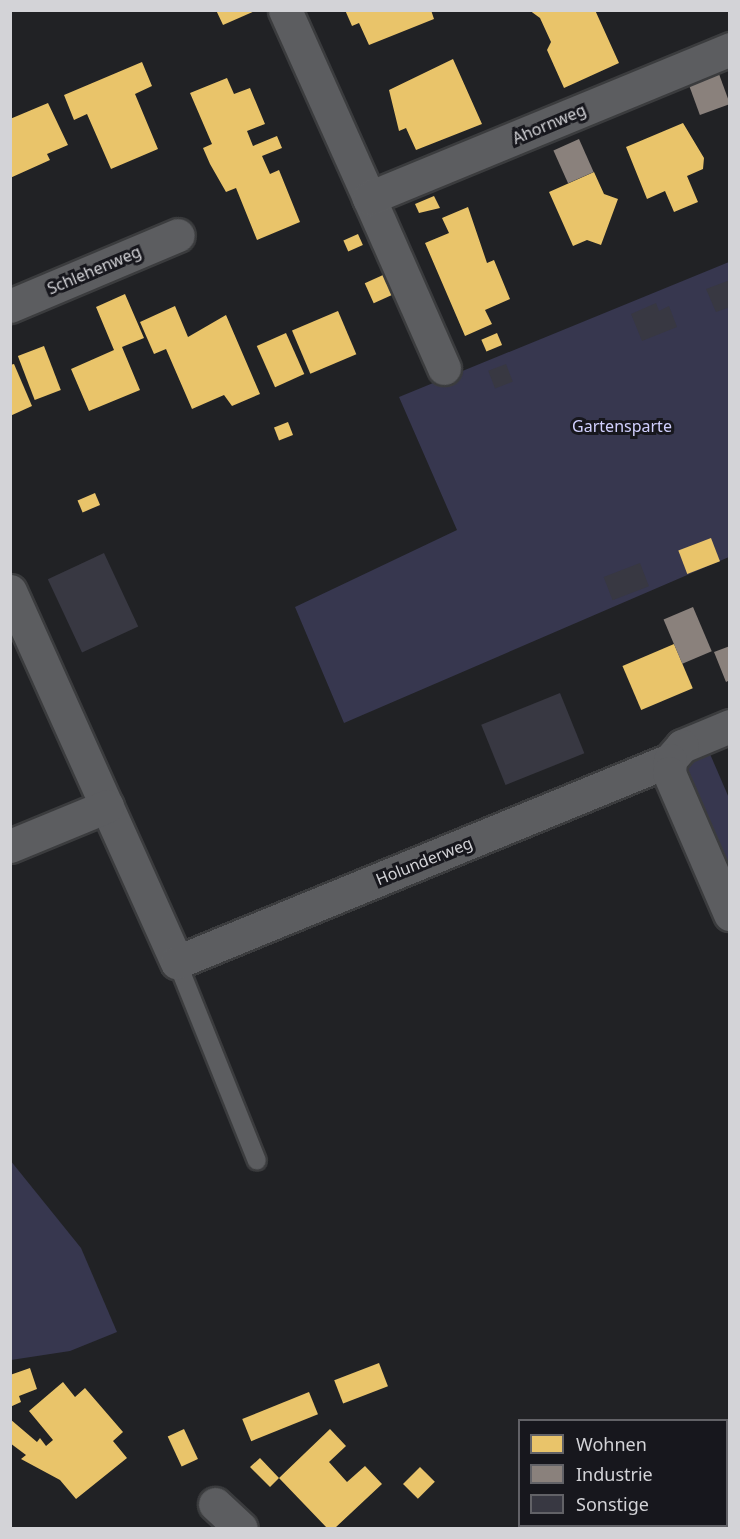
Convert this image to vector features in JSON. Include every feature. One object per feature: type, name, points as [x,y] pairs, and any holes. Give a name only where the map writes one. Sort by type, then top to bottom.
[{"type":"street","points":[[285,10],[444,368]]},
{"type":"street","name":"Ahornweg","points":[[369,198],[729,49]]},
{"type":"street","name":"Schlehenweg","points":[[10,306],[178,235]]},
{"type":"street","points":[[10,591],[177,962]]},
{"type":"street","name":"Holunderweg","points":[[177,962],[670,760],[682,746],[729,726]]},
{"type":"street","points":[[670,760],[672,788],[729,914]]},
{"type":"street","points":[[10,846],[107,806]]},
{"type":"lane","points":[[177,962],[257,1161]]},
{"type":"green space","name":"Gartensparte","points":[[729,262],[729,557],[344,723],[295,607],[457,530],[399,397]]},
{"type":"green space","points":[[707,747],[729,798],[729,875],[687,776],[691,758]]},
{"type":"green space","points":[[10,1160],[81,1248],[117,1332],[70,1351],[11,1360]]},
{"type":"building: Wohnen","points":[[216,10],[257,10],[223,25]]},
{"type":"building: Wohnen","points":[[345,10],[431,10],[434,19],[369,45],[359,23],[352,26]]},
{"type":"building: Wohnen","points":[[529,10],[595,10],[619,63],[564,88],[547,50],[551,42],[540,18]]},
{"type":"building: Wohnen","points":[[453,59],[482,124],[416,150],[406,128],[399,131],[389,90]]},
{"type":"building: Wohnen","points":[[142,62],[152,86],[135,94],[158,149],[111,169],[87,114],[74,120],[64,95]]},
{"type":"building: Wohnen","points":[[227,78],[234,94],[250,88],[265,124],[247,131],[253,146],[277,136],[282,148],[262,156],[270,174],[279,170],[300,222],[257,240],[236,188],[226,192],[210,164],[203,148],[212,144],[190,93]]},
{"type":"building: Wohnen","points":[[48,103],[68,145],[47,154],[50,160],[10,178],[10,119]]},
{"type":"building: Wohnen","points":[[683,123],[704,158],[703,169],[687,176],[698,202],[674,212],[665,191],[647,199],[626,147]]},
{"type":"building: Wohnen","points":[[594,172],[604,194],[618,199],[601,245],[587,240],[573,246],[549,192]]},
{"type":"building: Wohnen","points":[[434,196],[440,208],[419,213],[415,204]]},
{"type":"building: Wohnen","points":[[468,207],[487,263],[494,260],[510,299],[485,310],[492,324],[465,336],[425,243],[449,233],[442,218]]},
{"type":"building: Wohnen","points":[[358,234],[363,245],[348,251],[343,241]]},
{"type":"building: Wohnen","points":[[383,275],[392,295],[374,303],[365,283]]},
{"type":"building: Wohnen","points":[[125,294],[144,338],[122,347],[140,390],[89,411],[71,369],[114,350],[96,307]]},
{"type":"building: Wohnen","points":[[175,306],[188,337],[226,315],[260,394],[232,406],[224,395],[192,409],[166,349],[154,354],[140,322]]},
{"type":"building: Wohnen","points":[[338,311],[356,354],[310,374],[292,331]]},
{"type":"building: Wohnen","points":[[286,333],[304,374],[275,387],[257,346]]},
{"type":"building: Wohnen","points":[[497,333],[502,345],[486,352],[481,340]]},
{"type":"building: Wohnen","points":[[44,346],[61,390],[35,400],[18,356]]},
{"type":"building: Wohnen","points":[[14,364],[32,406],[10,416],[10,365]]},
{"type":"building: Wohnen","points":[[288,422],[293,435],[279,440],[274,427]]},
{"type":"building: Wohnen","points":[[95,493],[100,505],[83,512],[78,500]]},
{"type":"building: Wohnen","points":[[711,538],[720,561],[687,574],[678,551]]},
{"type":"building: Wohnen","points":[[674,644],[693,688],[641,710],[622,666]]},
{"type":"building: Wohnen","points":[[379,1363],[388,1386],[343,1404],[334,1380]]},
{"type":"building: Wohnen","points":[[30,1368],[37,1389],[19,1396],[21,1402],[10,1407],[10,1375]]},
{"type":"building: Wohnen","points":[[63,1382],[75,1397],[85,1388],[123,1432],[113,1441],[127,1458],[76,1499],[60,1480],[21,1459],[26,1455],[10,1443],[10,1419],[37,1442],[40,1438],[46,1446],[53,1440],[29,1411]]},
{"type":"building: Wohnen","points":[[309,1392],[318,1414],[251,1441],[242,1419]]},
{"type":"building: Wohnen","points":[[184,1429],[198,1459],[182,1467],[168,1437]]},
{"type":"building: Wohnen","points":[[330,1429],[346,1446],[329,1462],[347,1482],[365,1466],[382,1484],[335,1528],[327,1528],[279,1478]]},
{"type":"building: Wohnen","points":[[260,1458],[279,1478],[270,1487],[250,1467]]},
{"type":"building: Wohnen","points":[[420,1467],[435,1482],[418,1499],[403,1484]]},
{"type":"building: Industrie","points":[[719,74],[730,104],[700,115],[689,85]]},
{"type":"building: Industrie","points":[[579,139],[594,172],[568,183],[553,150]]},
{"type":"building: Industrie","points":[[693,607],[712,651],[682,664],[664,620]]},
{"type":"building: Industrie","points":[[730,646],[730,680],[726,682],[714,652]]},
{"type":"building: Sonstige","points":[[730,280],[730,307],[716,312],[706,289]]},
{"type":"building: Sonstige","points":[[656,303],[659,311],[669,306],[677,327],[642,341],[631,314]]},
{"type":"building: Sonstige","points":[[506,364],[513,382],[495,389],[488,371]]},
{"type":"building: Sonstige","points":[[104,553],[138,626],[82,653],[48,579]]},
{"type":"building: Sonstige","points":[[640,563],[649,586],[613,600],[604,577]]},
{"type":"building: Sonstige","points":[[560,693],[584,753],[506,785],[481,725]]}]
